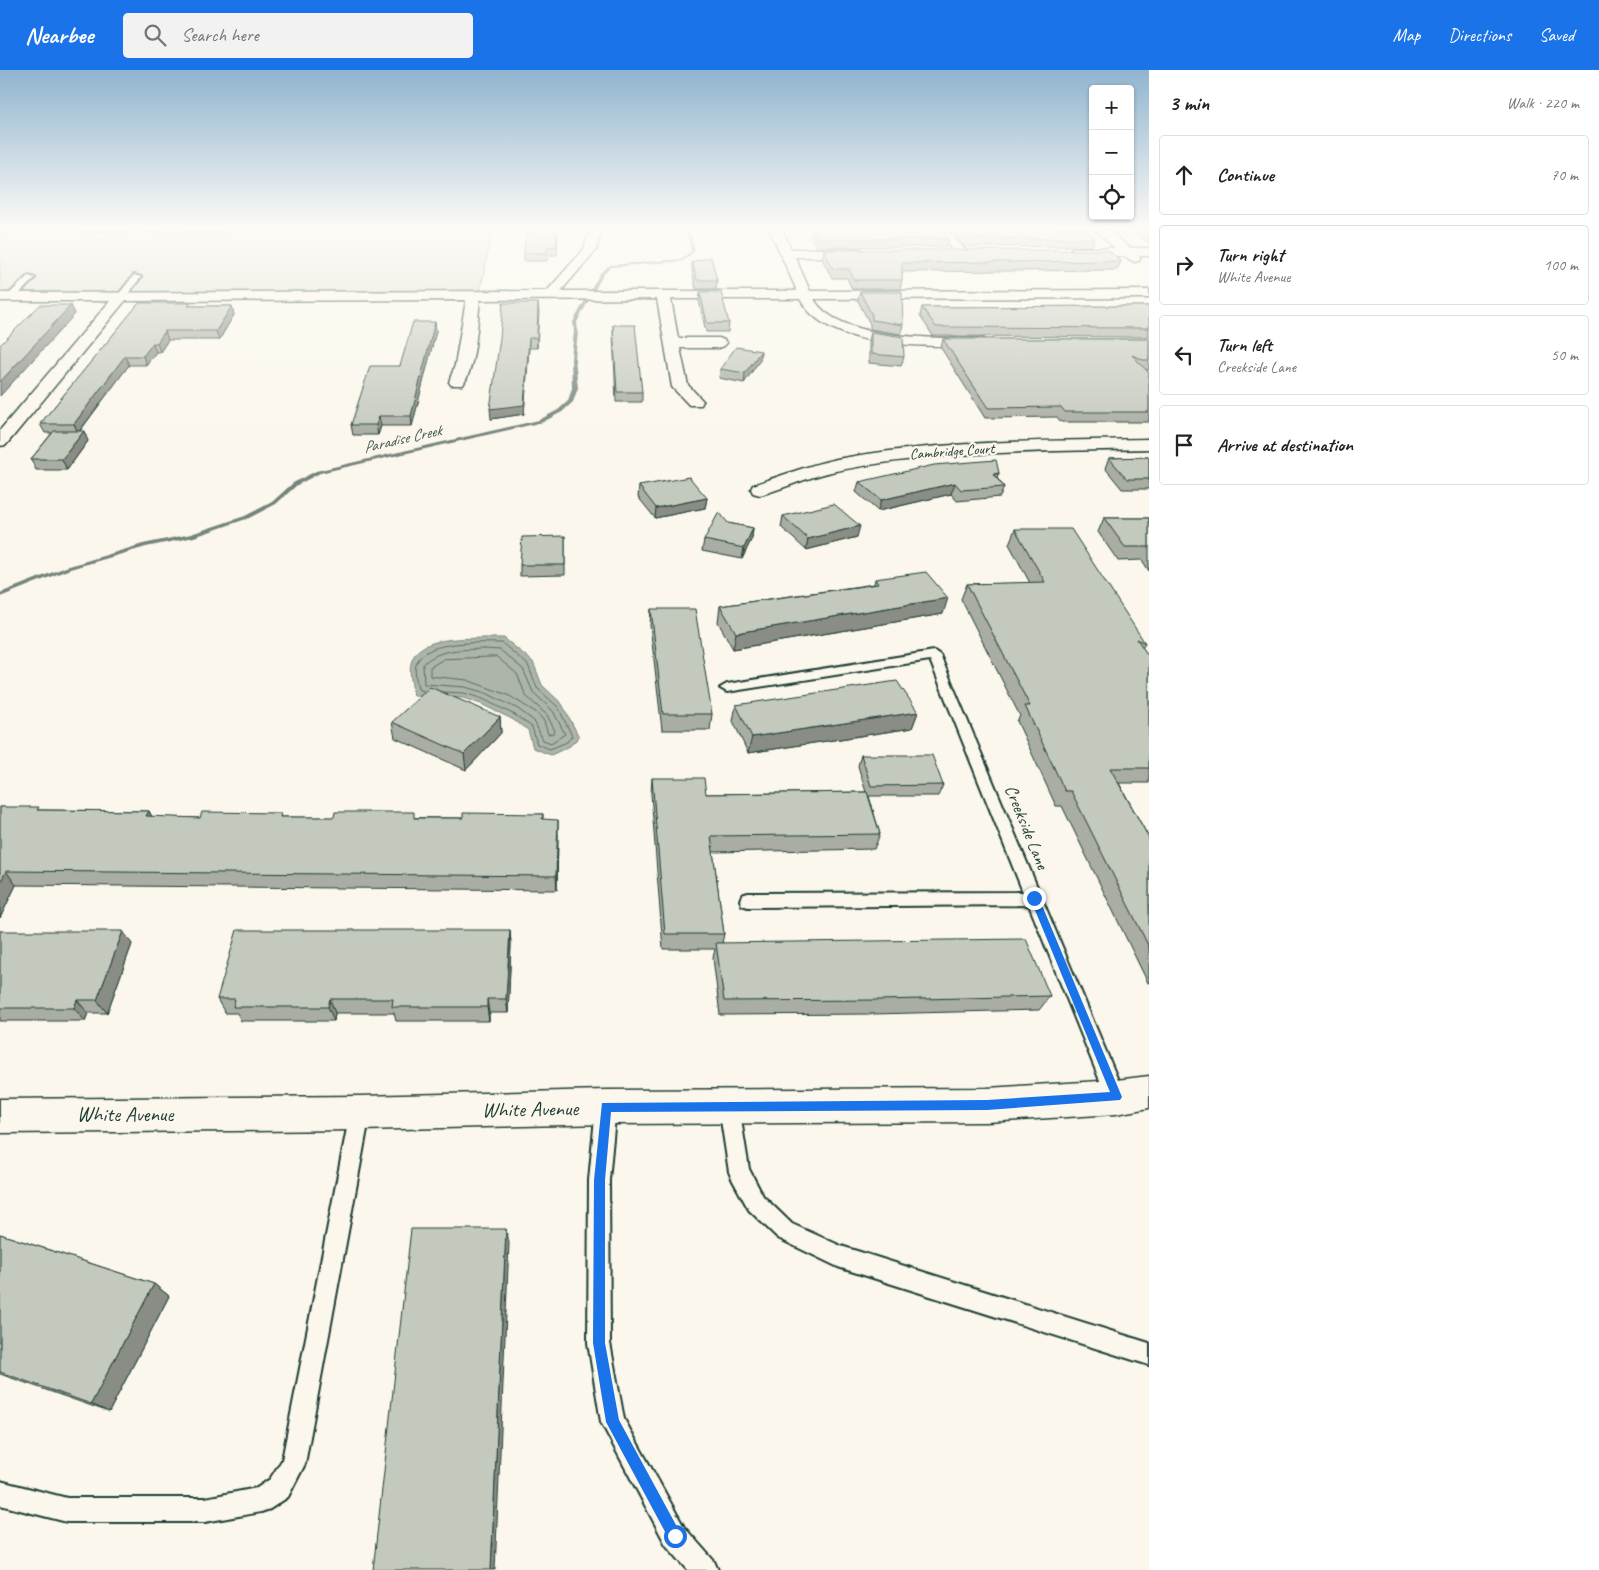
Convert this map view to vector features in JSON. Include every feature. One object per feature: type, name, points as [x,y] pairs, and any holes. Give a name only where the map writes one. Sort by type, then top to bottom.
[{"type":"street","points":[[0,441],[120,298]]},
{"type":"street","points":[[457,382],[463,365],[474,298]]},
{"type":"street","points":[[664,298],[680,387],[695,401]]},
{"type":"street","points":[[807,298],[822,317],[845,328],[874,336],[911,342],[992,342]]},
{"type":"street","points":[[671,343],[719,343]]},
{"type":"street","name":"Cambridge Court","points":[[760,489],[835,465],[909,454],[955,449],[1149,444]]},
{"type":"street","name":"White Avenue","points":[[0,1116],[606,1107],[987,1105],[1133,1094]]},
{"type":"lane","name":"Creekside Lane","points":[[727,688],[934,655],[1034,898],[1133,1094]]},
{"type":"lane","points":[[748,900],[1034,898]]},
{"type":"lane","points":[[606,1107],[599,1180],[599,1343],[612,1422],[675,1536],[705,1570]]},
{"type":"lane","points":[[729,1107],[739,1172],[756,1203],[785,1231],[838,1256],[1149,1353]]},
{"type":"lane","points":[[0,1494],[67,1510],[205,1510],[261,1500],[279,1488],[293,1464],[360,1112]]},
{"type":"water","points":[[504,638],[533,662],[542,685],[562,704],[579,737],[570,746],[551,755],[533,748],[528,730],[512,719],[481,704],[463,698],[414,696],[410,669],[412,660],[417,652],[424,647],[443,640]]},
{"type":"building","points":[[701,298],[723,298],[729,323],[707,323]]},
{"type":"building","points":[[863,298],[902,298],[903,325],[872,320],[872,315]]},
{"type":"building","points":[[139,303],[191,303],[188,306],[232,306],[216,331],[165,331],[157,343],[153,343],[143,356],[125,356],[74,424],[40,424]]},
{"type":"building","points":[[503,303],[538,303],[537,338],[529,338],[524,405],[490,409],[500,338]]},
{"type":"building","points":[[40,305],[71,305],[0,382],[0,345]]},
{"type":"building","points":[[1149,306],[1149,328],[936,327],[922,307]]},
{"type":"building","points":[[413,322],[435,322],[411,416],[379,416],[376,425],[351,425],[370,366],[400,366]]},
{"type":"building","points":[[613,325],[635,325],[642,392],[617,392]]},
{"type":"building","points":[[871,332],[903,337],[904,357],[871,354]]},
{"type":"building","points":[[943,339],[1149,339],[1149,360],[1143,360],[1132,355],[1149,373],[1149,412],[1065,412],[1061,407],[988,408]]},
{"type":"building","points":[[736,347],[761,351],[745,373],[720,369]]},
{"type":"building","points":[[54,431],[84,431],[62,459],[31,459]]},
{"type":"building","points":[[1149,457],[1149,479],[1127,479],[1109,458]]},
{"type":"building","points":[[996,460],[999,473],[993,474],[1004,487],[961,490],[955,483],[881,500],[859,482],[934,465]]},
{"type":"building","points":[[689,477],[707,498],[656,508],[639,486]]},
{"type":"building","points":[[834,504],[860,526],[808,539],[783,516]]},
{"type":"building","points":[[719,512],[728,523],[753,528],[744,548],[704,540]]},
{"type":"building","points":[[1104,518],[1149,518],[1149,547],[1125,547]]},
{"type":"building","points":[[1015,529],[1071,529],[1145,643],[1137,639],[1149,657],[1149,768],[1110,768],[1149,838],[1149,947],[1071,791],[1065,791],[1025,706],[1030,706],[967,584],[1045,582]]},
{"type":"building","points":[[565,536],[565,565],[520,565],[522,537]]},
{"type":"building","points":[[926,572],[948,598],[736,633],[720,606],[878,584],[875,579]]},
{"type":"building","points":[[651,609],[695,609],[712,714],[663,714]]},
{"type":"building","points":[[897,681],[918,712],[752,737],[736,705]]},
{"type":"building","points":[[430,687],[500,717],[464,754],[392,722]]},
{"type":"building","points":[[861,755],[932,755],[943,785],[871,786]]},
{"type":"building","points":[[652,778],[704,778],[706,794],[867,792],[880,834],[711,836],[724,934],[665,934]]},
{"type":"building","points":[[0,807],[39,807],[37,810],[149,811],[146,816],[200,818],[202,812],[281,813],[280,817],[334,817],[335,812],[414,812],[414,818],[463,818],[463,813],[543,814],[542,819],[558,820],[556,876],[6,871],[0,883]]},
{"type":"building","points":[[237,930],[510,930],[506,999],[487,999],[487,1007],[392,1007],[393,999],[330,999],[328,1007],[233,1007],[235,999],[217,999]]},
{"type":"building","points":[[0,931],[123,931],[97,1000],[77,1000],[74,1008],[0,1008]]},
{"type":"building","points":[[1026,939],[1050,996],[724,1001],[716,943]]},
{"type":"building","points":[[411,1229],[506,1229],[491,1570],[373,1570]]},
{"type":"building","points":[[0,1234],[154,1284],[91,1404],[0,1372]]},
{"type":"waterway","name":"Paradise Creek","points":[[0,595],[68,568],[145,545],[192,536],[247,517],[274,503],[295,484],[318,472],[541,421],[560,411],[570,402],[575,388],[573,358],[576,332],[575,322],[588,298]]},
{"type":"route","points":[[675,1536],[612,1422],[599,1343],[599,1180],[606,1107],[987,1105],[1116,1097],[1034,898]]}]
